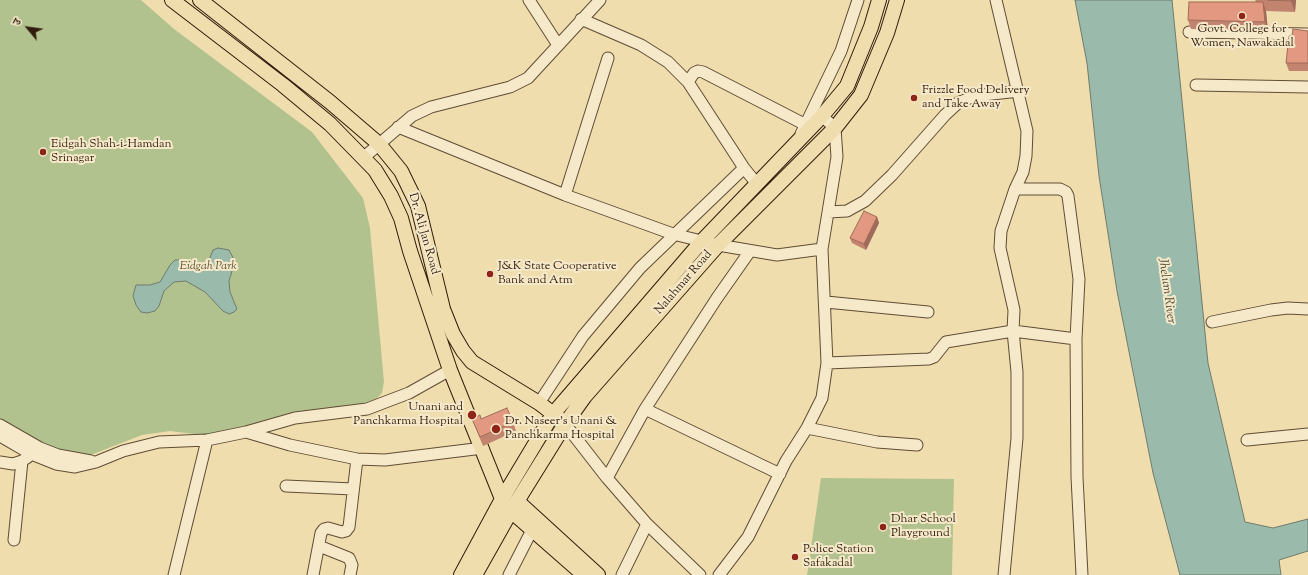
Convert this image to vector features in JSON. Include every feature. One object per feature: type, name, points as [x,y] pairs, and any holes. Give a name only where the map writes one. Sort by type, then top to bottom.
[{"type":"main road","name":"Dr. Ali Jan Road","points":[[172,0],[283,85],[330,124],[375,170],[391,196],[401,218],[410,251],[450,370],[483,448],[502,499]]},
{"type":"main road","name":"Dr. Ali Jan Road","points":[[200,0],[330,102],[379,144],[401,172],[418,206],[443,309],[453,334],[472,362],[539,403],[553,414]]},
{"type":"main road","name":"Nalahmar Road","points":[[461,575],[502,499],[553,414],[702,241],[798,142],[847,86],[871,27],[879,0]]},
{"type":"main road","name":"Nalahmar Road","points":[[476,575],[514,506],[565,424],[585,396],[718,245],[835,128],[861,95],[887,33],[897,0]]},
{"type":"main road","points":[[553,414],[565,424]]},
{"type":"main road","points":[[514,506],[532,530],[584,575]]},
{"type":"main road","points":[[514,506],[598,575]]},
{"type":"street","points":[[528,0],[558,45]]},
{"type":"street","points":[[364,158],[412,116],[431,107],[510,87],[528,78],[542,65],[581,19],[600,0]]},
{"type":"street","points":[[798,142],[841,51],[858,0]]},
{"type":"street","points":[[996,0],[1019,91],[1027,131],[1026,156],[1023,172],[1015,189],[1002,231],[1000,248],[1014,310],[1013,331],[1017,372],[1017,438],[1004,575]]},
{"type":"street","points":[[581,19],[641,45],[668,62],[688,82],[744,168],[757,184]]},
{"type":"street","points":[[1190,32],[1308,34]]},
{"type":"street","points":[[565,195],[608,58]]},
{"type":"street","points":[[688,82],[694,73],[698,71],[703,72],[806,125]]},
{"type":"street","points":[[1196,85],[1308,87]]},
{"type":"street","points":[[828,212],[847,211],[865,201],[892,175],[945,115],[958,103],[974,96],[1019,91]]},
{"type":"street","points":[[719,575],[748,537],[780,474],[807,428],[822,398],[827,363],[826,302],[822,249],[837,157],[835,128],[822,116]]},
{"type":"street","points":[[398,127],[565,195],[674,234],[718,245],[776,255],[822,249]]},
{"type":"street","points":[[539,403],[583,336],[640,268],[744,168]]},
{"type":"street","points":[[1015,189],[1060,189],[1066,192],[1068,196],[1079,279],[1076,338],[1077,477],[1082,575]]},
{"type":"street","points":[[607,478],[645,409],[717,298],[750,251]]},
{"type":"street","points":[[826,302],[928,312]]},
{"type":"street","points":[[1212,322],[1271,310],[1288,308],[1308,309]]},
{"type":"street","points":[[827,363],[929,359],[934,357],[946,342],[1013,331],[1076,338]]},
{"type":"street","points":[[0,436],[35,452],[56,464],[75,467],[96,462],[123,451],[159,442],[207,440],[246,432],[295,418],[368,409],[410,393],[450,370]]},
{"type":"street","points":[[645,409],[780,474]]},
{"type":"street","points":[[565,424],[607,478],[647,524],[700,575]]},
{"type":"street","points":[[0,425],[35,452]]},
{"type":"street","points":[[807,428],[877,442],[917,445]]},
{"type":"street","points":[[246,432],[290,445],[357,459],[385,460],[483,448]]},
{"type":"street","points":[[1246,440],[1308,434]]},
{"type":"street","points":[[174,575],[207,440]]},
{"type":"street","points":[[0,462],[13,464],[22,462],[35,452]]},
{"type":"street","points":[[313,575],[324,529],[328,528],[342,532],[346,531],[348,526],[357,459]]},
{"type":"street","points":[[14,540],[22,462]]},
{"type":"street","points":[[286,486],[353,489]]},
{"type":"street","points":[[622,575],[647,524]]},
{"type":"street","points":[[509,575],[532,530]]},
{"type":"street","points":[[319,546],[349,558],[352,565],[350,575]]},
{"type":"green space","name":"Eidgah Park","points":[[0,0],[141,0],[174,29],[312,132],[363,198],[370,228],[384,382],[382,393],[377,398],[368,402],[295,415],[211,436],[170,431],[142,435],[88,456],[55,450],[0,420]]},
{"type":"green space","name":"Dhar School Playground","points":[[821,478],[954,479],[952,575],[807,575]]},
{"type":"water","name":"Jhelum River","points":[[1075,0],[1172,0],[1208,363],[1245,522],[1273,528],[1308,519],[1308,551],[1279,560],[1281,575],[1180,575],[1153,473],[1117,291],[1099,176],[1087,63]]},
{"type":"water","points":[[218,248],[229,250],[235,261],[229,281],[230,292],[237,309],[234,312],[229,314],[223,311],[205,292],[186,281],[174,282],[164,291],[159,306],[155,311],[147,313],[141,312],[136,305],[133,296],[136,285],[150,285],[160,282],[170,265],[175,260],[186,260],[201,267],[207,265],[213,250]]},
{"type":"building","points":[[1268,0],[1291,0],[1291,1]]},
{"type":"building","points":[[1189,2],[1263,2],[1265,22],[1188,20]]},
{"type":"building","points":[[1293,29],[1308,31],[1308,63],[1286,63],[1289,36],[1292,36]]},
{"type":"building","points":[[864,211],[877,217],[864,244],[850,238]]},
{"type":"building","points":[[507,408],[513,422],[480,437],[472,419],[480,415],[481,419]]},
{"type":"place","name":"Govt. College for Women, Nawakadal","points":[[1242,16]]},
{"type":"place","name":"Frizzle Food Delivery and Take Away","points":[[914,98]]},
{"type":"place","name":"Eidgah Shah-i-Hamdan Srinagar","points":[[43,152]]},
{"type":"place","name":"J&K State Cooperative Bank and Atm","points":[[490,274]]},
{"type":"place","name":"Unani and Panchkarma Hospital","points":[[472,415]]},
{"type":"place","name":"Dr. Naseer's Unani & Panchkarma Hospital","points":[[496,429]]},
{"type":"place","name":"Dhar School Playground","points":[[883,527]]},
{"type":"place","name":"Police Station Safakadal","points":[[795,557]]}]
